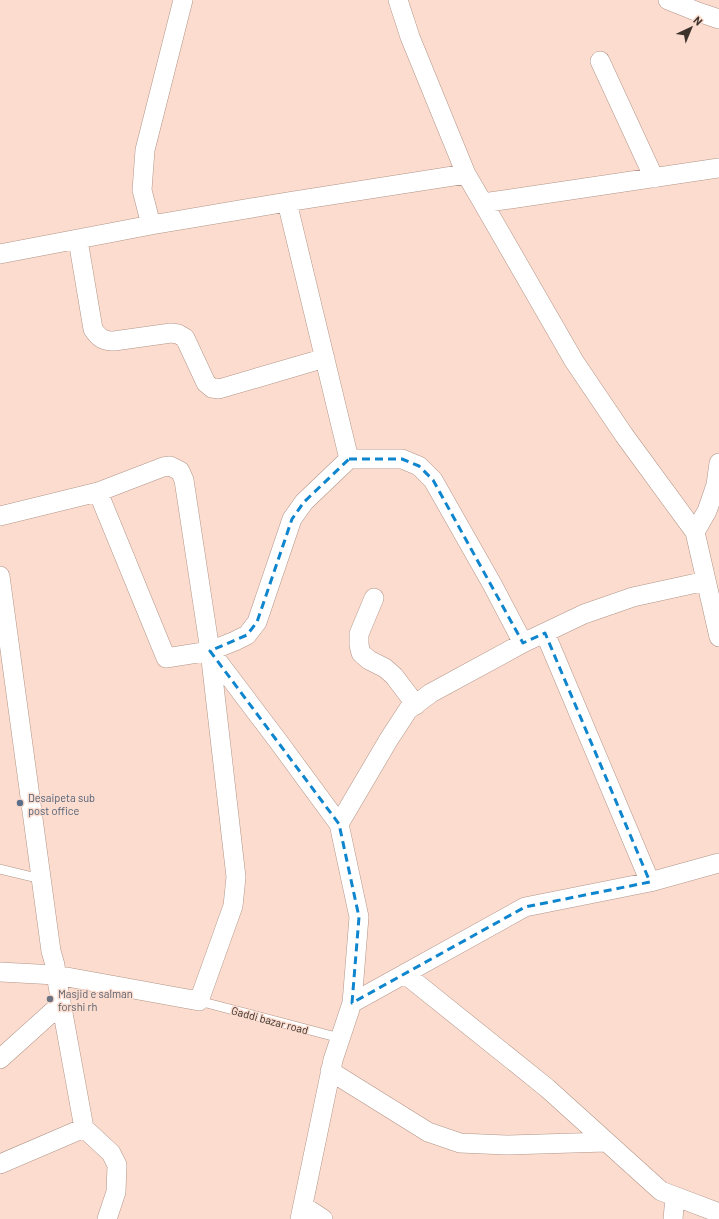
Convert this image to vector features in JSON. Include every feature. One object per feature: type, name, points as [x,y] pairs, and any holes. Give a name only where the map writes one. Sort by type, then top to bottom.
[{"type":"street","points":[[151,225],[142,190],[145,150],[183,0]]},
{"type":"street","points":[[398,0],[410,37],[466,174],[574,361],[624,435],[695,532],[719,638]]},
{"type":"street","points":[[668,0],[699,6],[719,18]]},
{"type":"street","points":[[600,61],[654,178]]},
{"type":"street","points":[[483,203],[719,168]]},
{"type":"street","points":[[0,254],[151,225],[466,174]]},
{"type":"street","points":[[287,202],[349,459]]},
{"type":"street","points":[[78,240],[93,329],[98,336],[105,341],[178,334],[185,338],[206,383],[212,388],[218,389],[325,358]]},
{"type":"street","points":[[98,492],[166,658],[210,651],[247,635],[257,622],[292,519],[304,502],[349,459],[402,459],[419,466],[433,480],[492,584],[523,643]]},
{"type":"street","points":[[695,532],[708,511],[716,485],[719,464]]},
{"type":"street","points":[[0,516],[98,492],[163,467],[170,466],[180,471],[184,480],[210,651],[236,877],[233,906],[199,1001],[56,975],[0,972]]},
{"type":"street","points":[[0,576],[51,951],[55,965],[84,1128],[111,1153],[117,1165],[116,1192],[107,1219]]},
{"type":"street","points":[[339,824],[389,739],[408,710],[431,693],[523,643],[584,614],[633,597],[706,581]]},
{"type":"street","points":[[374,598],[360,634],[358,645],[361,653],[369,660],[385,668],[394,676],[416,705]]},
{"type":"street","points":[[545,633],[650,882]]},
{"type":"street","points":[[210,651],[339,824],[359,917],[352,1003],[330,1071],[301,1213],[323,1219]]},
{"type":"street","points":[[352,1003],[525,907],[650,882],[719,863]]},
{"type":"street","points":[[405,974],[547,1088],[661,1191],[719,1213]]},
{"type":"street","points":[[0,1059],[61,1004]]},
{"type":"street","points":[[330,1071],[428,1132],[460,1143],[506,1145],[606,1142]]},
{"type":"street","points":[[0,1164],[84,1128]]},
{"type":"street","points":[[673,1219],[675,1197]]},
{"type":"lane","points":[[0,869],[41,879]]},
{"type":"lane","name":"Gaddi bazar road","points":[[199,1001],[340,1038]]},
{"type":"highlighted area","points":[[349,459],[402,459],[419,466],[433,480],[523,643],[545,633],[650,882],[525,907],[352,1003],[359,917],[339,824],[210,651],[247,635],[257,622],[292,519],[304,502]]},
{"type":"place","name":"Desaipeta sub post office","points":[[20,803]]},
{"type":"place","name":"Masjid e salman forshi rh","points":[[50,999]]}]
